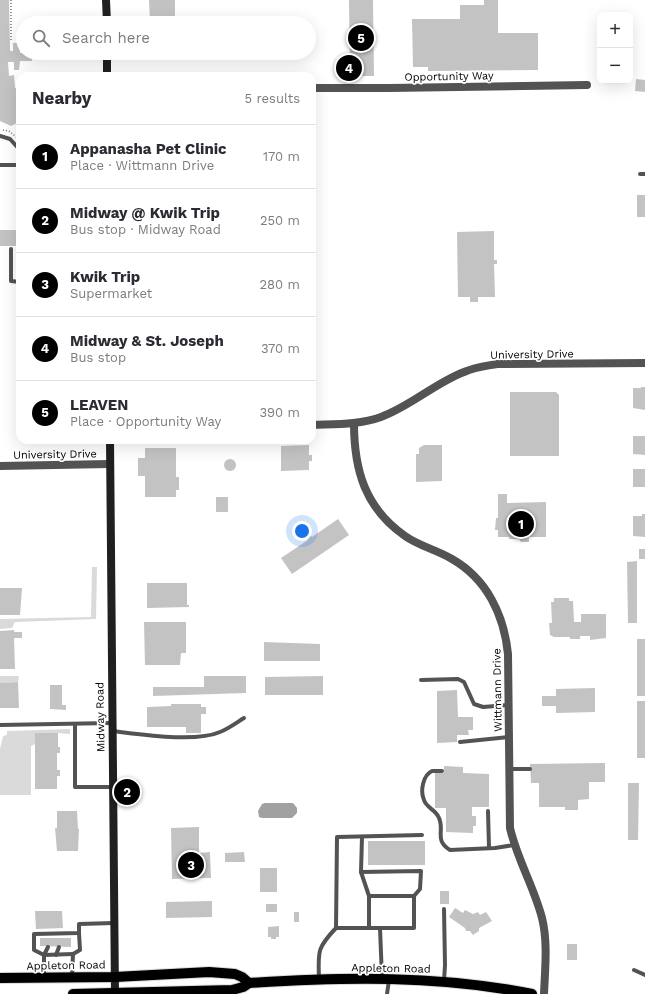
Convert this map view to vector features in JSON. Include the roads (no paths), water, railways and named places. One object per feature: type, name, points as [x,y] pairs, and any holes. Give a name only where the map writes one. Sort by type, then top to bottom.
[{"type":"main road","points":[[106,0],[106,16]]},
{"type":"main road","points":[[107,60],[107,72]]},
{"type":"main road","name":"Midway Road","points":[[110,444],[114,993]]},
{"type":"main road","name":"Appleton Road","points":[[0,978],[44,978],[219,972],[238,975],[249,983]]},
{"type":"main road","name":"Appleton Road","points":[[73,994],[232,990],[243,987],[249,983],[319,979],[385,979],[444,981],[532,994]]},
{"type":"street","name":"Opportunity Way","points":[[316,88],[587,85]]},
{"type":"street","name":"University Drive","points":[[316,424],[354,423],[380,417],[392,412],[451,377],[480,367],[497,364],[645,363]]},
{"type":"street","name":"Wittmann Drive","points":[[354,423],[355,458],[360,476],[365,491],[380,514],[394,528],[406,537],[452,559],[478,580],[496,606],[505,633],[507,647],[509,820],[514,845],[527,873],[542,918],[545,952],[544,994]]},
{"type":"street","name":"University Drive","points":[[0,466],[110,464]]},
{"type":"lane","points":[[0,136],[10,139],[16,146]]},
{"type":"lane","points":[[0,165],[16,165]]},
{"type":"lane","points":[[11,249],[10,282],[16,282]]},
{"type":"lane","points":[[421,680],[458,679],[464,682],[474,704],[482,707],[508,705]]},
{"type":"lane","points":[[0,725],[75,724],[111,727],[150,736],[205,737],[220,732],[244,718]]},
{"type":"lane","points":[[75,724],[75,788],[112,787]]},
{"type":"lane","points":[[460,742],[508,737]]},
{"type":"lane","points":[[509,769],[530,768]]},
{"type":"lane","points":[[442,771],[432,771],[428,774],[422,790],[424,800],[438,816],[440,821],[441,841],[450,850],[514,845]]},
{"type":"lane","points":[[488,811],[488,848]]},
{"type":"lane","points":[[319,979],[318,955],[322,942],[336,928],[337,837],[422,835]]},
{"type":"lane","points":[[362,837],[361,872],[370,896],[369,928]]},
{"type":"lane","points":[[336,928],[414,928],[414,896],[420,889],[421,871],[361,872]]},
{"type":"lane","points":[[370,896],[414,896]]},
{"type":"lane","points":[[444,909],[444,981]]},
{"type":"lane","points":[[79,933],[63,936],[34,934],[34,950],[44,955],[72,954],[80,950],[79,924],[114,923]]},
{"type":"lane","points":[[380,928],[388,994]]},
{"type":"lane","points":[[44,978],[44,955],[48,946]]},
{"type":"lane","points":[[56,955],[59,946]]},
{"type":"lane","points":[[72,954],[72,977]]},
{"type":"lane","points":[[634,970],[645,975]]},
{"type":"place","name":"LEAVEN","points":[[361,38]]},
{"type":"place","name":"Midway & St. Joseph","points":[[349,68]]},
{"type":"place","name":"Appanasha Pet Clinic","points":[[521,524]]},
{"type":"place","name":"Midway @ Kwik Trip","points":[[127,792]]},
{"type":"place","name":"Kwik Trip","points":[[191,865]]}]
